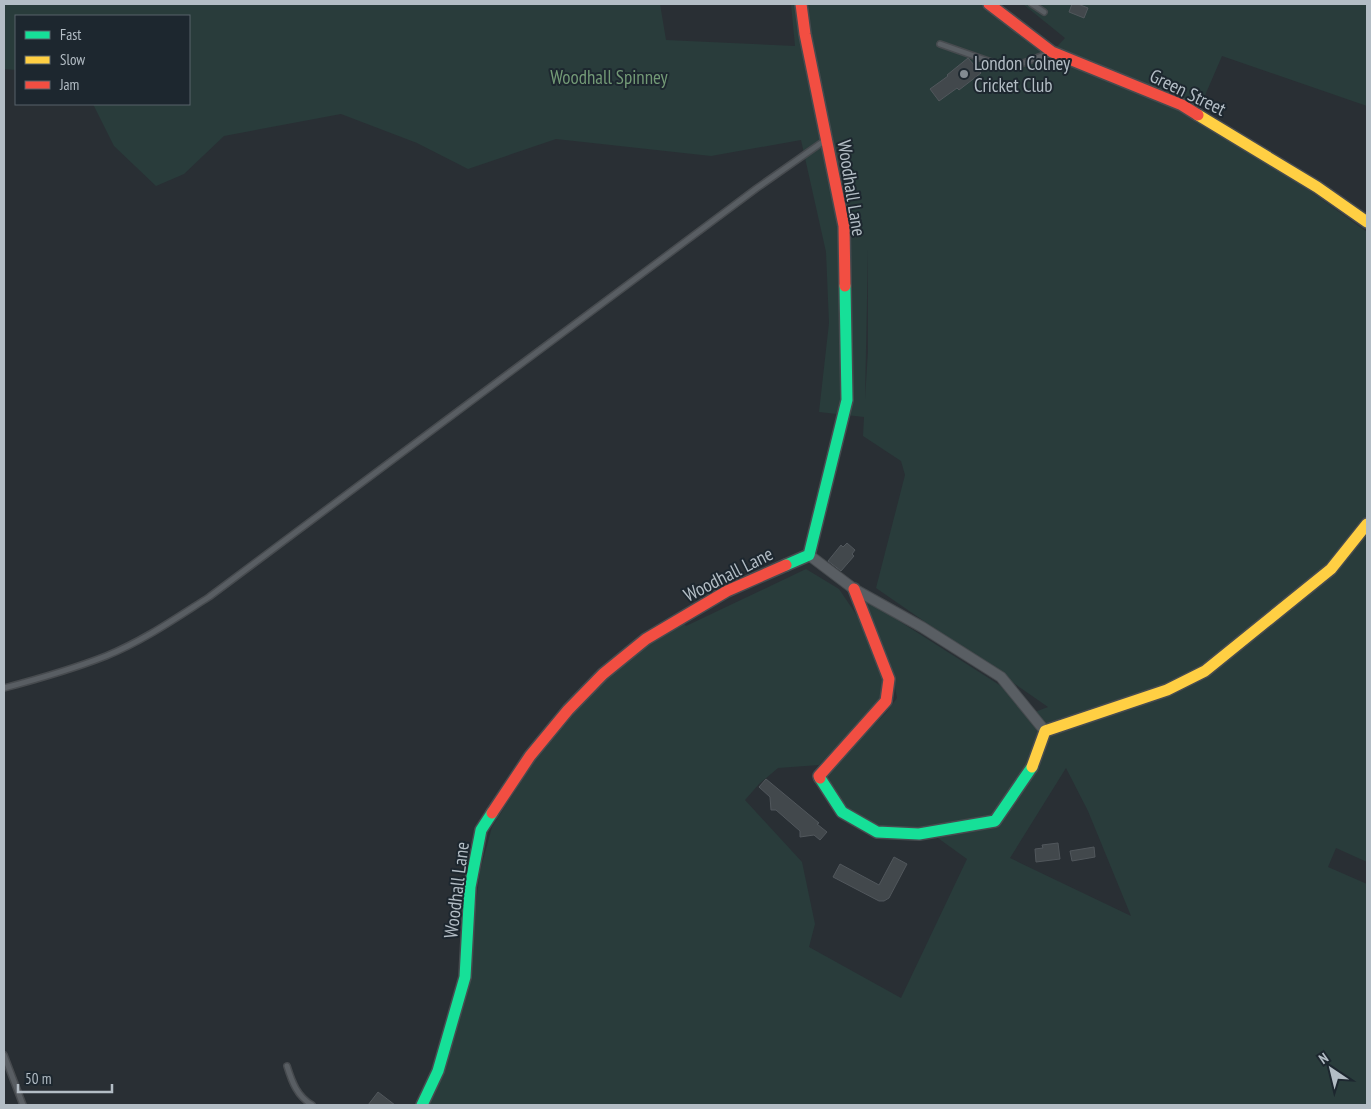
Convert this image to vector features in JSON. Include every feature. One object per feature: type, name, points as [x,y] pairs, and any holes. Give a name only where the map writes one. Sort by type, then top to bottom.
[{"type":"street","name":"Woodhall Lane","points":[[422,1105],[438,1071],[465,976],[470,887],[481,830],[530,756],[589,688],[646,638],[727,591],[809,554],[847,400],[844,226],[801,4]]},
{"type":"street","name":"Green Street","points":[[993,5],[1052,52],[1182,105],[1317,187],[1367,222]]},
{"type":"street","points":[[854,589],[889,679],[886,702],[819,776],[842,812],[877,832],[919,834],[995,821],[1031,769],[1046,731],[1167,690],[1205,671],[1332,569],[1367,524]]},
{"type":"street","points":[[809,554],[854,589],[922,627],[1001,677],[1046,731]]},
{"type":"lane","points":[[1032,4],[1044,12]]},
{"type":"lane","points":[[940,44],[1000,65],[1021,64],[1052,52]]},
{"type":"lane","points":[[4,688],[46,677],[107,655],[158,630],[209,597],[757,188],[826,139]]},
{"type":"lane","points":[[4,1055],[23,1105]]},
{"type":"lane","points":[[287,1066],[295,1089],[302,1098],[312,1105]]},
{"type":"green space","name":"Woodhall Spinney","points":[[4,4],[660,4],[666,40],[795,46],[791,4],[982,4],[1042,50],[1178,108],[1285,173],[1367,232],[1367,862],[1336,848],[1328,867],[1367,884],[1367,1105],[430,1105],[476,904],[480,871],[492,827],[533,763],[603,679],[641,647],[682,622],[686,626],[806,569],[839,589],[864,626],[884,678],[879,702],[819,765],[778,768],[759,784],[745,800],[802,862],[815,924],[809,947],[901,998],[967,859],[924,828],[882,827],[846,808],[824,775],[886,713],[897,698],[891,666],[860,596],[1001,686],[1027,715],[1048,707],[876,588],[905,475],[901,461],[863,436],[864,417],[819,412],[829,323],[826,252],[801,140],[711,156],[556,139],[468,169],[417,143],[341,114],[224,136],[184,174],[156,186],[114,146],[94,105],[190,105],[190,15],[15,15],[15,70],[4,69]],"holes":[[[868,249],[868,351],[865,399]],[[1066,768],[1088,811],[1131,916],[1010,858]]]},
{"type":"green space","points":[[1023,4],[1367,4],[1367,106],[1222,56],[1197,114],[1052,52],[1065,38]]},
{"type":"building","points":[[1072,4],[1088,8],[1084,18],[1069,12]]},
{"type":"building","name":"London Colney Cricket Club","points":[[968,58],[981,73],[959,90],[957,88],[939,101],[930,89]]},
{"type":"building","points":[[847,543],[855,550],[852,554],[854,556],[841,571],[828,561],[841,545],[843,547]]},
{"type":"building","points":[[766,779],[819,823],[817,824],[827,832],[820,840],[814,835],[800,837],[800,831],[776,810],[771,810],[770,797],[759,787]]},
{"type":"building","points":[[1058,843],[1060,859],[1036,862],[1035,849],[1043,848],[1042,845]]},
{"type":"building","points":[[1094,847],[1095,857],[1072,861],[1070,851]]},
{"type":"building","points":[[894,857],[907,864],[889,898],[884,901],[879,901],[833,877],[840,864],[879,885]]},
{"type":"building","points":[[378,1092],[395,1105],[368,1105]]},
{"type":"traffic: fast","points":[[786,565],[809,555],[847,400],[845,286]]},
{"type":"traffic: fast","points":[[820,778],[842,812],[877,832],[919,834],[995,821],[1032,767]]},
{"type":"traffic: fast","points":[[422,1105],[438,1071],[465,977],[470,887],[481,830],[492,813]]},
{"type":"traffic: slow","points":[[1198,115],[1317,187],[1367,222]]},
{"type":"traffic: slow","points":[[1032,767],[1045,731],[1167,690],[1205,671],[1331,569],[1367,524]]},
{"type":"traffic: jam","points":[[801,4],[805,34],[844,226],[845,286]]},
{"type":"traffic: jam","points":[[989,4],[1052,52],[1182,105],[1198,115]]},
{"type":"traffic: jam","points":[[492,813],[530,756],[568,710],[603,674],[646,639],[727,591],[786,565]]},
{"type":"traffic: jam","points":[[820,778],[819,776],[886,701],[889,679],[854,589]]},
{"type":"place","name":"London Colney Cricket Club","points":[[964,74]]}]
